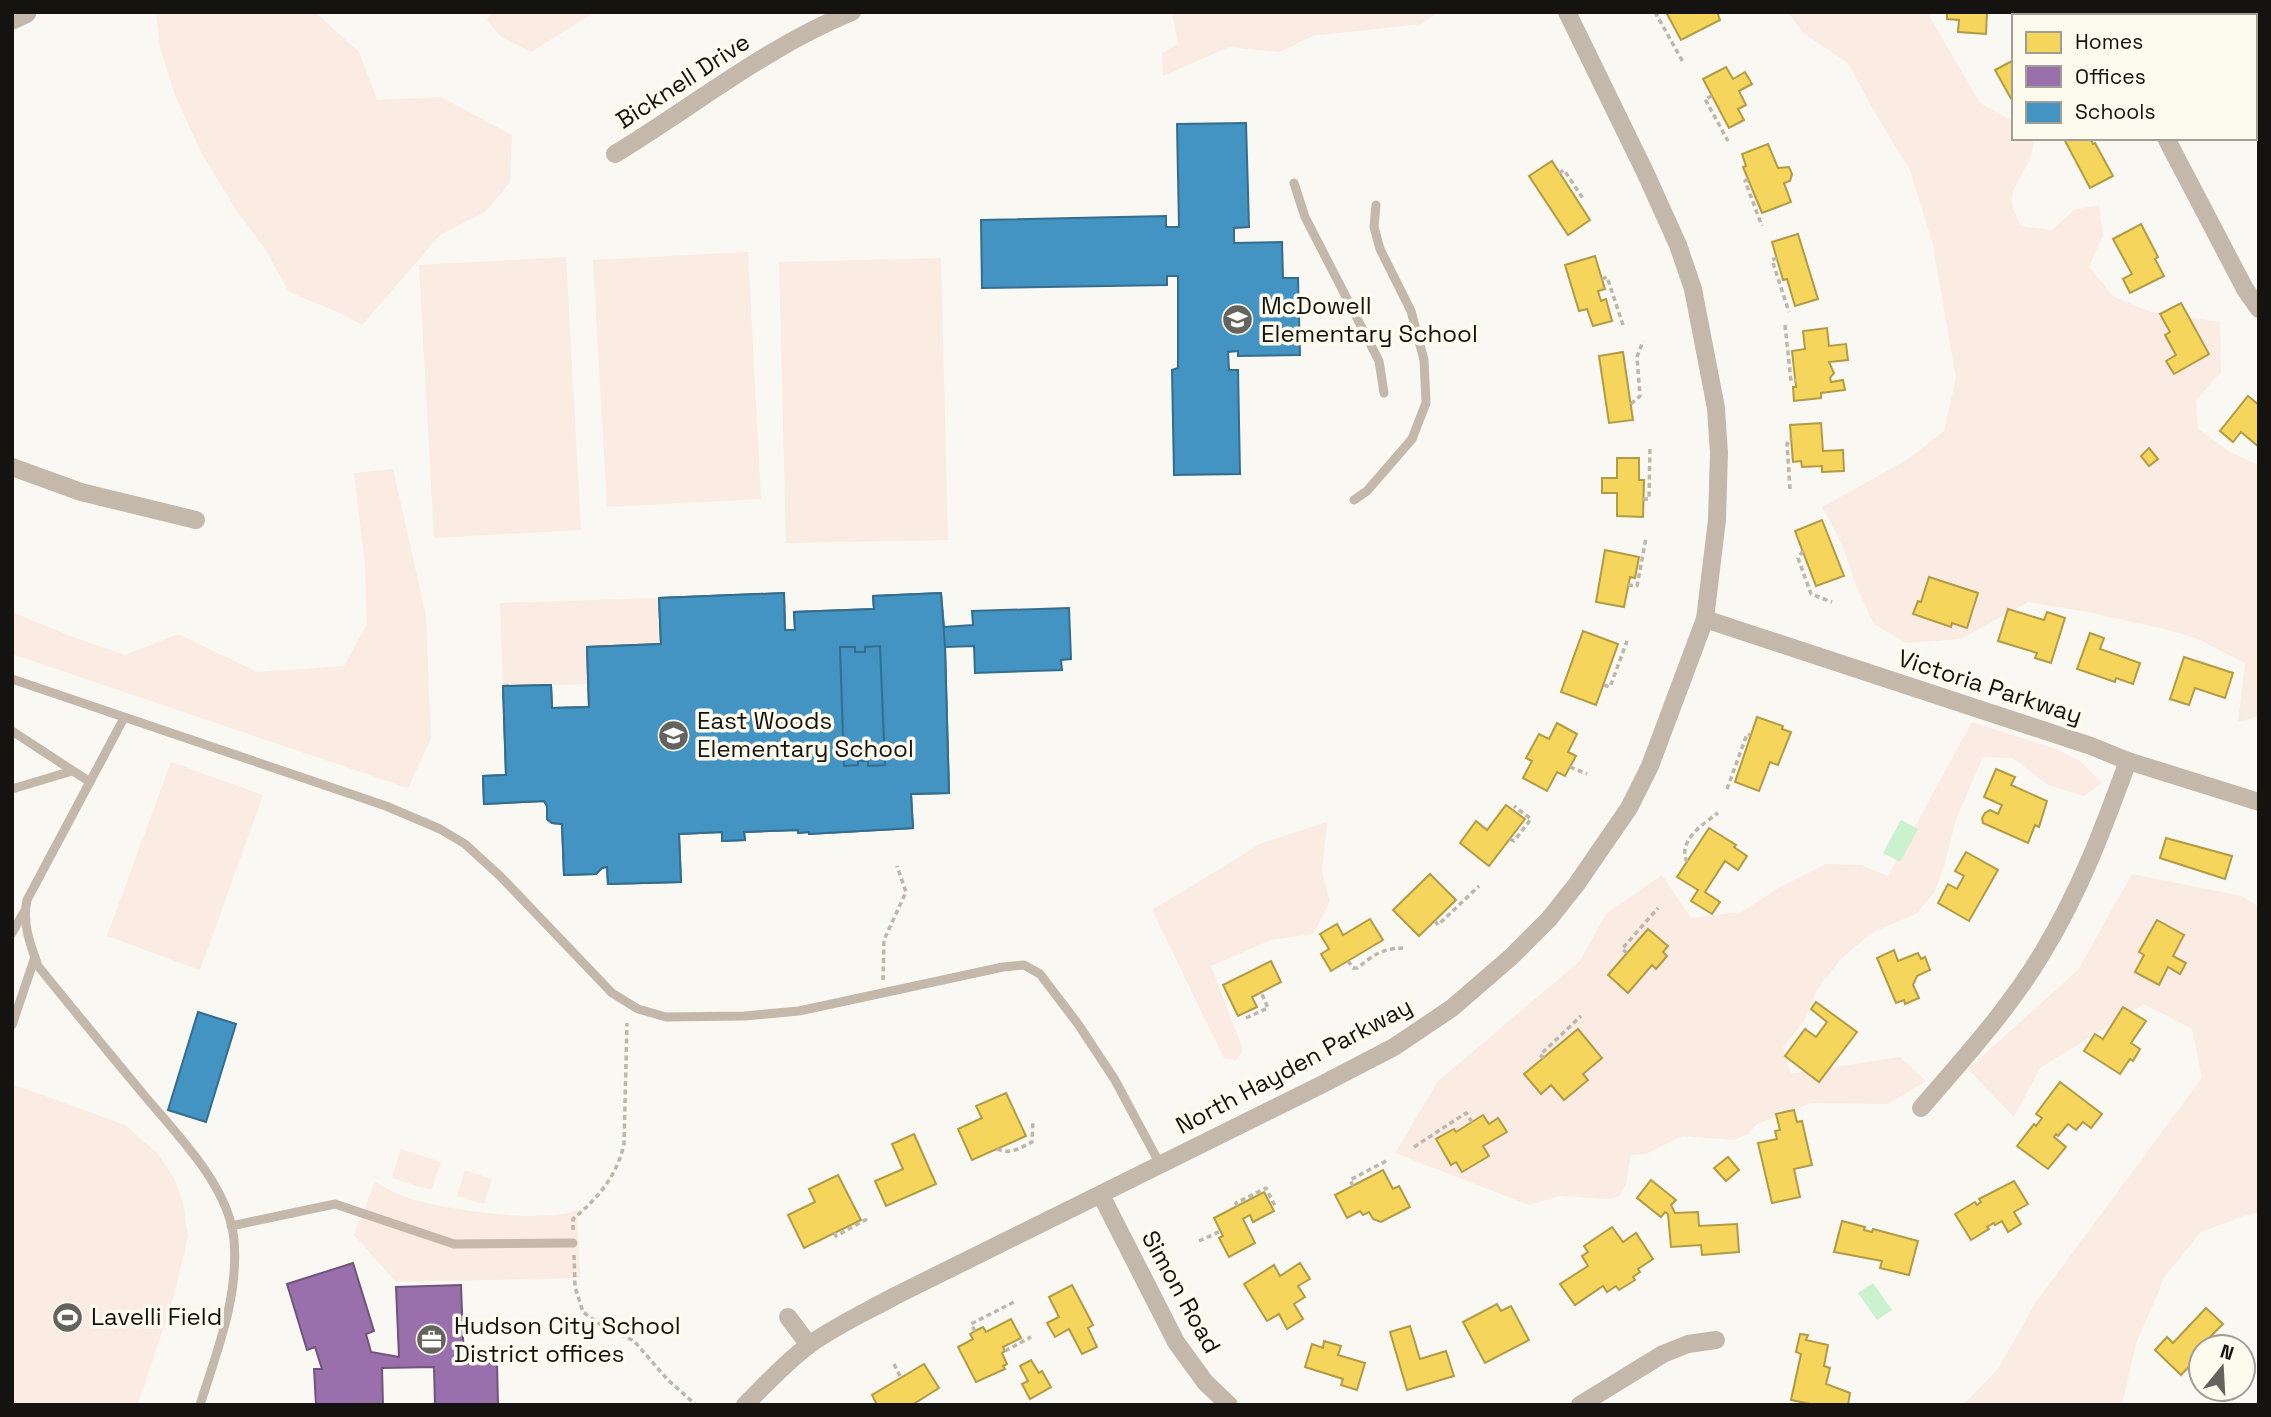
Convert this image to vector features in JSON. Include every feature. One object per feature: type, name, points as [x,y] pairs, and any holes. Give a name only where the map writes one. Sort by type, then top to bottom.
[{"type":"street","points":[[12,18],[24,12]]},
{"type":"street","name":"Bicknell Drive","points":[[615,154],[709,90],[790,41],[852,12]]},
{"type":"street","name":"North Hayden Parkway","points":[[746,1405],[809,1345],[895,1296],[1394,1047],[1452,1008],[1511,957],[1549,919],[1576,886],[1629,808],[1650,766],[1705,619],[1717,520],[1719,453],[1716,408],[1693,289],[1678,245],[1567,12]]},
{"type":"street","points":[[2167,140],[2245,289],[2259,310]]},
{"type":"street","points":[[12,467],[81,492],[196,520]]},
{"type":"street","name":"Victoria Parkway","points":[[1705,619],[2091,746],[2128,761],[2259,802]]},
{"type":"street","points":[[1921,1108],[1994,1024],[2042,953],[2070,904],[2094,853],[2128,761]]},
{"type":"street","name":"Simon Road","points":[[1101,1195],[1176,1342],[1205,1382],[1229,1405]]},
{"type":"street","points":[[788,1317],[809,1345]]},
{"type":"street","points":[[1580,1405],[1663,1353],[1716,1340]]},
{"type":"lane","points":[[1294,183],[1305,217],[1379,361],[1384,393]]},
{"type":"lane","points":[[1354,499],[1367,491],[1412,439],[1426,404],[1424,360],[1410,311],[1380,249],[1374,226],[1376,205]]},
{"type":"lane","points":[[12,679],[386,806],[440,829],[466,845],[500,876],[612,993],[638,1009],[666,1017],[744,1016],[799,1011],[1003,967],[1024,965],[1040,974],[1078,1024],[1115,1080],[1160,1164]]},
{"type":"lane","points":[[12,933],[41,872],[124,718]]},
{"type":"lane","points":[[12,732],[90,782]]},
{"type":"lane","points":[[12,789],[72,771]]},
{"type":"lane","points":[[24,912],[26,929],[38,966],[203,1168],[219,1192],[229,1214],[234,1239],[228,1316],[200,1405]]},
{"type":"lane","points":[[12,1025],[35,957]]},
{"type":"lane","points":[[231,1226],[335,1204],[454,1244],[573,1243]]},
{"type":"path","points":[[1655,12],[1683,62]]},
{"type":"path","points":[[1712,96],[1705,99],[1728,141]]},
{"type":"path","points":[[1559,173],[1564,170],[1584,200]]},
{"type":"path","points":[[1748,179],[1745,181],[1762,226]]},
{"type":"path","points":[[1777,258],[1772,260],[1789,312]]},
{"type":"path","points":[[1602,279],[1607,277],[1623,325]]},
{"type":"path","points":[[1785,326],[1791,381],[1796,380]]},
{"type":"path","points":[[1631,404],[1640,396],[1637,357],[1643,341]]},
{"type":"path","points":[[1790,489],[1791,461],[1787,444],[1791,438]]},
{"type":"path","points":[[1643,499],[1648,499],[1650,446]]},
{"type":"path","points":[[1628,584],[1637,586],[1646,538]]},
{"type":"path","points":[[1803,551],[1798,558],[1807,590],[1832,602]]},
{"type":"path","points":[[1604,685],[1610,687],[1627,641]]},
{"type":"path","points":[[1727,789],[1746,734],[1750,735]]},
{"type":"path","points":[[1570,766],[1587,774]]},
{"type":"path","points":[[1510,839],[1514,841],[1531,818],[1514,806]]},
{"type":"path","points":[[1686,862],[1685,849],[1690,837],[1698,827],[1717,813]]},
{"type":"path","points":[[883,985],[884,940],[906,892],[897,866]]},
{"type":"path","points":[[1435,921],[1438,925],[1479,886]]},
{"type":"path","points":[[1627,953],[1622,949],[1658,908]]},
{"type":"path","points":[[1348,961],[1353,968],[1357,968],[1387,948],[1403,948]]},
{"type":"path","points":[[1246,1018],[1268,1008],[1261,992]]},
{"type":"path","points":[[1544,1058],[1540,1055],[1581,1016]]},
{"type":"path","points":[[627,1023],[624,1144],[621,1158],[606,1185],[573,1219],[575,1287],[583,1312],[597,1323],[634,1341],[668,1380],[696,1405]]},
{"type":"path","points":[[1414,1147],[1466,1113],[1472,1122]]},
{"type":"path","points":[[997,1149],[1014,1151],[1032,1142],[1033,1120]]},
{"type":"path","points":[[1353,1186],[1350,1180],[1388,1160]]},
{"type":"path","points":[[1237,1206],[1236,1203],[1266,1188],[1275,1206]]},
{"type":"path","points":[[834,1233],[836,1236],[867,1219]]},
{"type":"path","points":[[1199,1241],[1221,1231]]},
{"type":"path","points":[[975,1331],[971,1324],[1014,1301]]},
{"type":"path","points":[[1005,1351],[1031,1337]]},
{"type":"path","points":[[894,1364],[901,1378]]},
{"type":"shaded area","points":[[156,12],[315,12],[359,52],[377,100],[441,97],[512,135],[510,182],[486,211],[440,235],[362,325],[289,292],[265,249],[237,211],[202,154],[174,93],[160,47]]},
{"type":"shaded area","points":[[491,12],[595,12],[531,52],[500,36],[487,20]]},
{"type":"shaded area","points":[[1172,12],[1438,12],[1421,24],[1312,36],[1280,52],[1229,47],[1163,76],[1162,53],[1178,44]]},
{"type":"shaded area","points":[[1788,12],[1927,12],[1980,103],[2012,121],[2012,140],[2033,140],[2028,163],[2013,192],[2014,209],[2021,226],[2052,230],[2074,210],[2099,205],[2103,235],[2089,267],[2114,297],[2151,312],[2220,322],[2221,372],[2196,400],[2198,429],[2230,452],[2259,465],[2259,716],[2238,722],[2245,663],[2198,639],[2172,631],[2028,602],[1961,639],[1906,643],[1874,624],[1855,583],[1842,544],[1822,507],[1907,460],[1944,431],[1956,378],[1933,245],[1910,170],[1848,63],[1803,33]]},
{"type":"shaded area","points":[[748,252],[761,499],[607,507],[593,260]]},
{"type":"shaded area","points":[[566,257],[581,530],[434,538],[419,265]]},
{"type":"shaded area","points":[[941,258],[948,540],[786,543],[779,262]]},
{"type":"shaded area","points":[[393,469],[426,616],[431,738],[408,788],[12,654],[12,612],[125,655],[178,634],[257,672],[344,666],[367,624],[365,564],[354,473]]},
{"type":"shaded area","points":[[659,598],[661,644],[587,647],[589,684],[503,686],[500,603]]},
{"type":"shaded area","points":[[1972,722],[2056,749],[2080,761],[2102,783],[2084,796],[2048,785],[2013,758],[1983,757],[1956,819],[1935,891],[1916,914],[1871,933],[1840,960],[1816,991],[1804,1021],[1783,1047],[1791,1074],[1900,1057],[1926,1081],[1888,1104],[1812,1103],[1757,1124],[1748,1134],[1734,1140],[1682,1136],[1646,1154],[1631,1155],[1626,1184],[1619,1196],[1608,1199],[1560,1196],[1529,1205],[1395,1153],[1438,1081],[1580,961],[1606,914],[1662,875],[1691,918],[1742,912],[1780,887],[1826,864],[1861,865],[1888,876]]},
{"type":"shaded area","points":[[171,762],[263,795],[200,970],[107,936]]},
{"type":"shaded area","points":[[1901,820],[1918,829],[1900,862],[1883,853]]},
{"type":"shaded area","points":[[1327,822],[1322,871],[1330,901],[1313,934],[1271,940],[1211,966],[1243,1050],[1236,1060],[1224,1058],[1152,910],[1262,843]]},
{"type":"shaded area","points":[[2132,874],[2242,896],[2259,907],[2259,1213],[2243,1216],[2201,1232],[2165,1276],[2136,1344],[2122,1405],[1963,1405],[1998,1369],[2036,1302],[2202,1078],[2192,1029],[2144,1004],[2040,1068],[2014,1117],[1968,1069],[2078,970]]},
{"type":"shaded area","points":[[12,1084],[125,1125],[158,1154],[174,1178],[183,1202],[188,1237],[172,1302],[138,1405],[12,1405]]},
{"type":"shaded area","points":[[401,1149],[441,1162],[431,1190],[392,1178]]},
{"type":"shaded area","points":[[465,1170],[492,1179],[484,1204],[457,1196]]},
{"type":"shaded area","points":[[375,1182],[410,1198],[473,1211],[542,1216],[577,1210],[580,1278],[396,1282],[354,1235]]},
{"type":"shaded area","points":[[1873,1283],[1892,1310],[1877,1320],[1858,1293]]},
{"type":"building: Homes","points":[[1666,12],[1717,12],[1720,20],[1681,40]]},
{"type":"building: Homes","points":[[1947,12],[1987,12],[1986,34],[1958,32],[1959,20],[1947,19]]},
{"type":"building: Homes","points":[[2012,61],[2012,100],[1995,70]]},
{"type":"building: Homes","points":[[1726,67],[1733,79],[1745,72],[1752,84],[1739,91],[1746,105],[1738,109],[1744,120],[1729,128],[1703,79]]},
{"type":"building: Homes","points":[[2065,140],[2091,140],[2113,176],[2090,188]]},
{"type":"building: Homes","points":[[1768,144],[1778,168],[1789,167],[1792,174],[1790,181],[1784,183],[1791,202],[1762,213],[1743,167],[1746,166],[1742,154]]},
{"type":"building: Homes","points":[[1552,161],[1590,220],[1568,235],[1529,176]]},
{"type":"building: Homes","points":[[2141,224],[2158,257],[2155,259],[2164,276],[2130,293],[2123,279],[2132,274],[2113,239]]},
{"type":"building: Homes","points":[[1798,234],[1818,299],[1795,306],[1787,279],[1783,280],[1772,242]]},
{"type":"building: Homes","points":[[1595,256],[1605,289],[1598,291],[1601,301],[1606,299],[1612,321],[1593,326],[1587,309],[1579,311],[1565,265]]},
{"type":"building: Homes","points":[[2181,303],[2209,354],[2174,374],[2166,361],[2176,355],[2165,335],[2170,332],[2160,314]]},
{"type":"building: Homes","points":[[1827,328],[1829,346],[1846,344],[1848,360],[1829,362],[1834,373],[1830,378],[1831,382],[1843,380],[1845,390],[1821,393],[1821,398],[1794,401],[1793,387],[1796,387],[1792,351],[1805,349],[1803,331]]},
{"type":"building: Homes","points":[[1623,352],[1633,420],[1609,423],[1599,356]]},
{"type":"building: Homes","points":[[2248,396],[2259,405],[2259,447],[2241,432],[2233,442],[2220,431]]},
{"type":"building: Homes","points":[[1821,423],[1823,451],[1843,450],[1844,471],[1822,472],[1822,466],[1802,467],[1801,461],[1793,462],[1790,425]]},
{"type":"building: Homes","points":[[2149,448],[2158,459],[2149,466],[2141,456]]},
{"type":"building: Homes","points":[[1617,458],[1639,458],[1639,480],[1644,480],[1643,517],[1617,516],[1617,493],[1602,493],[1602,478],[1617,478]]},
{"type":"building: Homes","points":[[1822,520],[1844,576],[1816,586],[1795,531]]},
{"type":"building: Homes","points":[[1605,550],[1639,557],[1635,578],[1630,577],[1624,607],[1596,602]]},
{"type":"building: Homes","points":[[1929,577],[1978,593],[1967,628],[1952,623],[1951,627],[1913,614],[1918,601],[1921,602]]},
{"type":"building: Homes","points":[[2008,609],[2044,620],[2047,612],[2065,618],[2051,663],[2035,658],[2037,653],[1998,641]]},
{"type":"building: Homes","points":[[1583,631],[1618,644],[1596,705],[1561,692]]},
{"type":"building: Homes","points":[[2090,633],[2104,638],[2100,649],[2140,663],[2133,684],[2116,678],[2115,682],[2077,669]]},
{"type":"building: Homes","points":[[2184,657],[2233,673],[2225,698],[2195,688],[2189,705],[2170,699]]},
{"type":"building: Homes","points":[[1757,717],[1783,726],[1782,729],[1791,732],[1778,765],[1770,762],[1759,791],[1735,782]]},
{"type":"building: Homes","points":[[1557,723],[1577,734],[1568,752],[1576,756],[1565,776],[1557,772],[1547,791],[1523,778],[1532,761],[1526,758],[1539,734],[1549,739]]},
{"type":"building: Homes","points":[[1996,769],[2015,777],[2011,785],[2047,801],[2039,827],[2035,825],[2028,843],[1983,823],[1985,813],[1990,810],[1998,814],[2002,805],[1984,797]]},
{"type":"building: Homes","points":[[1506,805],[1525,819],[1489,866],[1460,843],[1476,821],[1487,830]]},
{"type":"building: Homes","points":[[1709,828],[1736,845],[1734,847],[1747,856],[1738,870],[1725,861],[1705,892],[1720,902],[1712,914],[1691,901],[1698,890],[1677,877]]},
{"type":"building: Homes","points":[[2166,838],[2232,856],[2225,879],[2160,858]]},
{"type":"building: Homes","points":[[1966,852],[1998,870],[1969,921],[1938,903],[1948,884],[1957,889],[1964,876],[1955,871]]},
{"type":"building: Homes","points":[[1430,874],[1456,900],[1419,936],[1393,910]]},
{"type":"building: Homes","points":[[1370,919],[1383,940],[1331,971],[1321,954],[1329,949],[1320,934],[1337,924],[1343,935]]},
{"type":"building: Homes","points":[[2157,920],[2184,935],[2173,956],[2186,963],[2180,974],[2168,967],[2159,985],[2135,972],[2144,955],[2139,952]]},
{"type":"building: Homes","points":[[1648,929],[1668,946],[1663,952],[1667,956],[1656,969],[1652,965],[1628,993],[1608,975]]},
{"type":"building: Homes","points":[[1894,950],[1898,961],[1918,953],[1921,959],[1925,957],[1930,970],[1917,976],[1913,985],[1919,998],[1905,1004],[1904,1000],[1896,1003],[1877,958]]},
{"type":"building: Homes","points":[[1271,961],[1281,982],[1252,997],[1257,1007],[1238,1016],[1223,985]]},
{"type":"building: Homes","points":[[1816,1002],[1857,1032],[1819,1082],[1785,1056],[1805,1029],[1816,1037],[1827,1022],[1811,1009]]},
{"type":"building: Homes","points":[[2123,1007],[2146,1021],[2131,1043],[2140,1049],[2120,1074],[2084,1051],[2095,1034],[2103,1039]]},
{"type":"building: Homes","points":[[1578,1029],[1602,1058],[1583,1074],[1588,1080],[1564,1100],[1551,1085],[1541,1094],[1524,1074]]},
{"type":"building: Homes","points":[[2060,1082],[2102,1114],[2091,1128],[2083,1122],[2076,1130],[2068,1124],[2058,1136],[2056,1134],[2054,1137],[2066,1147],[2048,1169],[2017,1146],[2042,1118],[2036,1114]]},
{"type":"building: Homes","points":[[1006,1093],[1026,1136],[972,1160],[958,1129],[982,1118],[976,1106]]},
{"type":"building: Homes","points":[[1794,1110],[1797,1122],[1802,1121],[1812,1165],[1794,1169],[1800,1197],[1772,1203],[1758,1143],[1777,1139],[1775,1131],[1780,1130],[1776,1114]]},
{"type":"building: Homes","points":[[1483,1115],[1489,1124],[1498,1118],[1507,1132],[1483,1146],[1489,1156],[1462,1172],[1456,1162],[1451,1165],[1436,1139],[1454,1129],[1456,1132]]},
{"type":"building: Homes","points":[[914,1134],[936,1184],[886,1206],[875,1181],[903,1169],[892,1144]]},
{"type":"building: Homes","points":[[1728,1157],[1739,1170],[1726,1181],[1714,1168]]},
{"type":"building: Homes","points":[[1383,1170],[1393,1189],[1399,1186],[1410,1207],[1381,1222],[1373,1219],[1369,1212],[1363,1215],[1360,1211],[1347,1218],[1335,1195]]},
{"type":"building: Homes","points":[[838,1175],[861,1220],[804,1248],[788,1215],[815,1202],[809,1189]]},
{"type":"building: Homes","points":[[1651,1180],[1676,1200],[1671,1205],[1675,1213],[1698,1212],[1699,1226],[1737,1224],[1739,1252],[1702,1255],[1701,1245],[1671,1247],[1668,1214],[1665,1212],[1661,1217],[1637,1198]]},
{"type":"building: Homes","points":[[2014,1181],[2028,1204],[2014,1212],[2021,1224],[2008,1232],[2002,1221],[1995,1225],[1994,1223],[1971,1240],[1955,1214],[1975,1202],[1977,1205],[1981,1202],[1979,1199]]},
{"type":"building: Homes","points":[[1264,1192],[1274,1211],[1253,1222],[1250,1215],[1243,1219],[1255,1243],[1229,1257],[1219,1238],[1223,1236],[1214,1218]]},
{"type":"building: Homes","points":[[1842,1221],[1865,1227],[1864,1230],[1872,1232],[1873,1229],[1918,1241],[1909,1275],[1880,1268],[1882,1261],[1834,1252]]},
{"type":"building: Homes","points":[[1612,1227],[1623,1242],[1636,1233],[1653,1259],[1638,1269],[1640,1272],[1633,1277],[1635,1280],[1619,1290],[1616,1286],[1607,1292],[1603,1286],[1575,1305],[1560,1284],[1588,1266],[1582,1256],[1588,1252],[1584,1246]]},
{"type":"building: Homes","points":[[1300,1263],[1310,1279],[1298,1286],[1305,1297],[1294,1304],[1303,1319],[1287,1329],[1279,1314],[1267,1321],[1244,1284],[1274,1265],[1280,1276]]},
{"type":"building: Homes","points":[[1072,1285],[1093,1325],[1088,1328],[1097,1347],[1082,1354],[1069,1329],[1055,1337],[1047,1323],[1059,1317],[1049,1297]]},
{"type":"building: Homes","points":[[1497,1304],[1501,1311],[1511,1306],[1529,1340],[1485,1363],[1463,1322]]},
{"type":"building: Homes","points":[[2206,1308],[2223,1324],[2214,1333],[2187,1333],[2187,1369],[2181,1375],[2155,1350],[2167,1337],[2173,1343]]},
{"type":"building: Homes","points":[[1011,1319],[1021,1338],[1003,1347],[1005,1351],[1002,1353],[1007,1364],[1003,1366],[1005,1369],[976,1382],[958,1347],[973,1339],[970,1334],[975,1331],[983,1327],[986,1332]]},
{"type":"building: Homes","points":[[1410,1326],[1420,1359],[1446,1351],[1454,1376],[1407,1390],[1390,1332]]},
{"type":"building: Homes","points":[[1800,1334],[1808,1335],[1806,1340],[1828,1345],[1824,1366],[1830,1368],[1826,1384],[1850,1393],[1848,1405],[1815,1405],[1791,1400],[1801,1354],[1796,1352]]},
{"type":"building: Homes","points":[[1324,1341],[1341,1346],[1338,1355],[1365,1363],[1357,1390],[1341,1385],[1343,1379],[1305,1367],[1312,1344],[1323,1348]]},
{"type":"building: Homes","points":[[1031,1360],[1039,1373],[1042,1371],[1051,1387],[1030,1399],[1022,1384],[1028,1381],[1020,1366]]},
{"type":"building: Homes","points":[[924,1364],[939,1388],[912,1405],[877,1405],[872,1395]]},
{"type":"building: Offices","name":"Hudson City School District offices","points":[[353,1263],[374,1331],[366,1334],[371,1352],[399,1357],[396,1287],[461,1285],[464,1363],[497,1363],[498,1405],[435,1405],[434,1367],[382,1368],[383,1405],[316,1405],[314,1369],[322,1369],[315,1347],[307,1350],[287,1284]]},
{"type":"building: Schools","name":"McDowell Elementary School","points":[[1246,123],[1249,227],[1234,228],[1234,243],[1282,242],[1283,278],[1298,278],[1300,355],[1238,356],[1238,351],[1228,352],[1229,370],[1238,370],[1240,474],[1174,475],[1172,370],[1178,368],[1178,276],[1167,276],[1167,285],[982,288],[981,220],[1166,216],[1166,227],[1179,227],[1177,124]]},
{"type":"building: Schools","name":"East Woods Elementary School","points":[[784,593],[785,630],[795,630],[794,612],[874,609],[873,596],[941,593],[944,627],[973,625],[972,611],[1069,608],[1071,659],[1061,660],[1062,670],[975,673],[974,646],[945,647],[949,793],[911,794],[913,828],[809,834],[798,833],[798,830],[744,832],[745,840],[722,841],[722,832],[679,834],[681,882],[608,884],[607,867],[596,874],[564,875],[562,824],[552,823],[547,819],[547,806],[544,801],[484,804],[483,776],[506,775],[503,686],[551,685],[552,708],[589,707],[587,647],[661,644],[659,598]]},
{"type":"building: Schools","name":"East Woods Elementary School","points":[[784,593],[785,630],[795,630],[794,612],[874,609],[873,596],[941,593],[949,793],[911,794],[913,828],[809,834],[798,833],[798,830],[744,832],[745,840],[722,841],[722,832],[679,834],[681,882],[608,884],[607,867],[596,874],[564,875],[562,824],[552,823],[547,819],[547,806],[544,801],[484,804],[483,776],[506,775],[503,686],[551,685],[552,708],[589,707],[587,647],[661,644],[659,598]],"holes":[[[880,646],[885,765],[868,766],[868,761],[858,761],[858,765],[844,766],[840,647],[855,647],[855,652],[865,652],[865,647]]]},
{"type":"building: Schools","points":[[198,1012],[236,1024],[206,1122],[168,1110]]},
{"type":"place","name":"McDowell Elementary School","points":[[1238,320]]},
{"type":"place","name":"East Woods Elementary School","points":[[674,735]]},
{"type":"place","name":"Lavelli Field","points":[[68,1317]]},
{"type":"place","name":"Hudson City School District offices","points":[[431,1340]]}]
